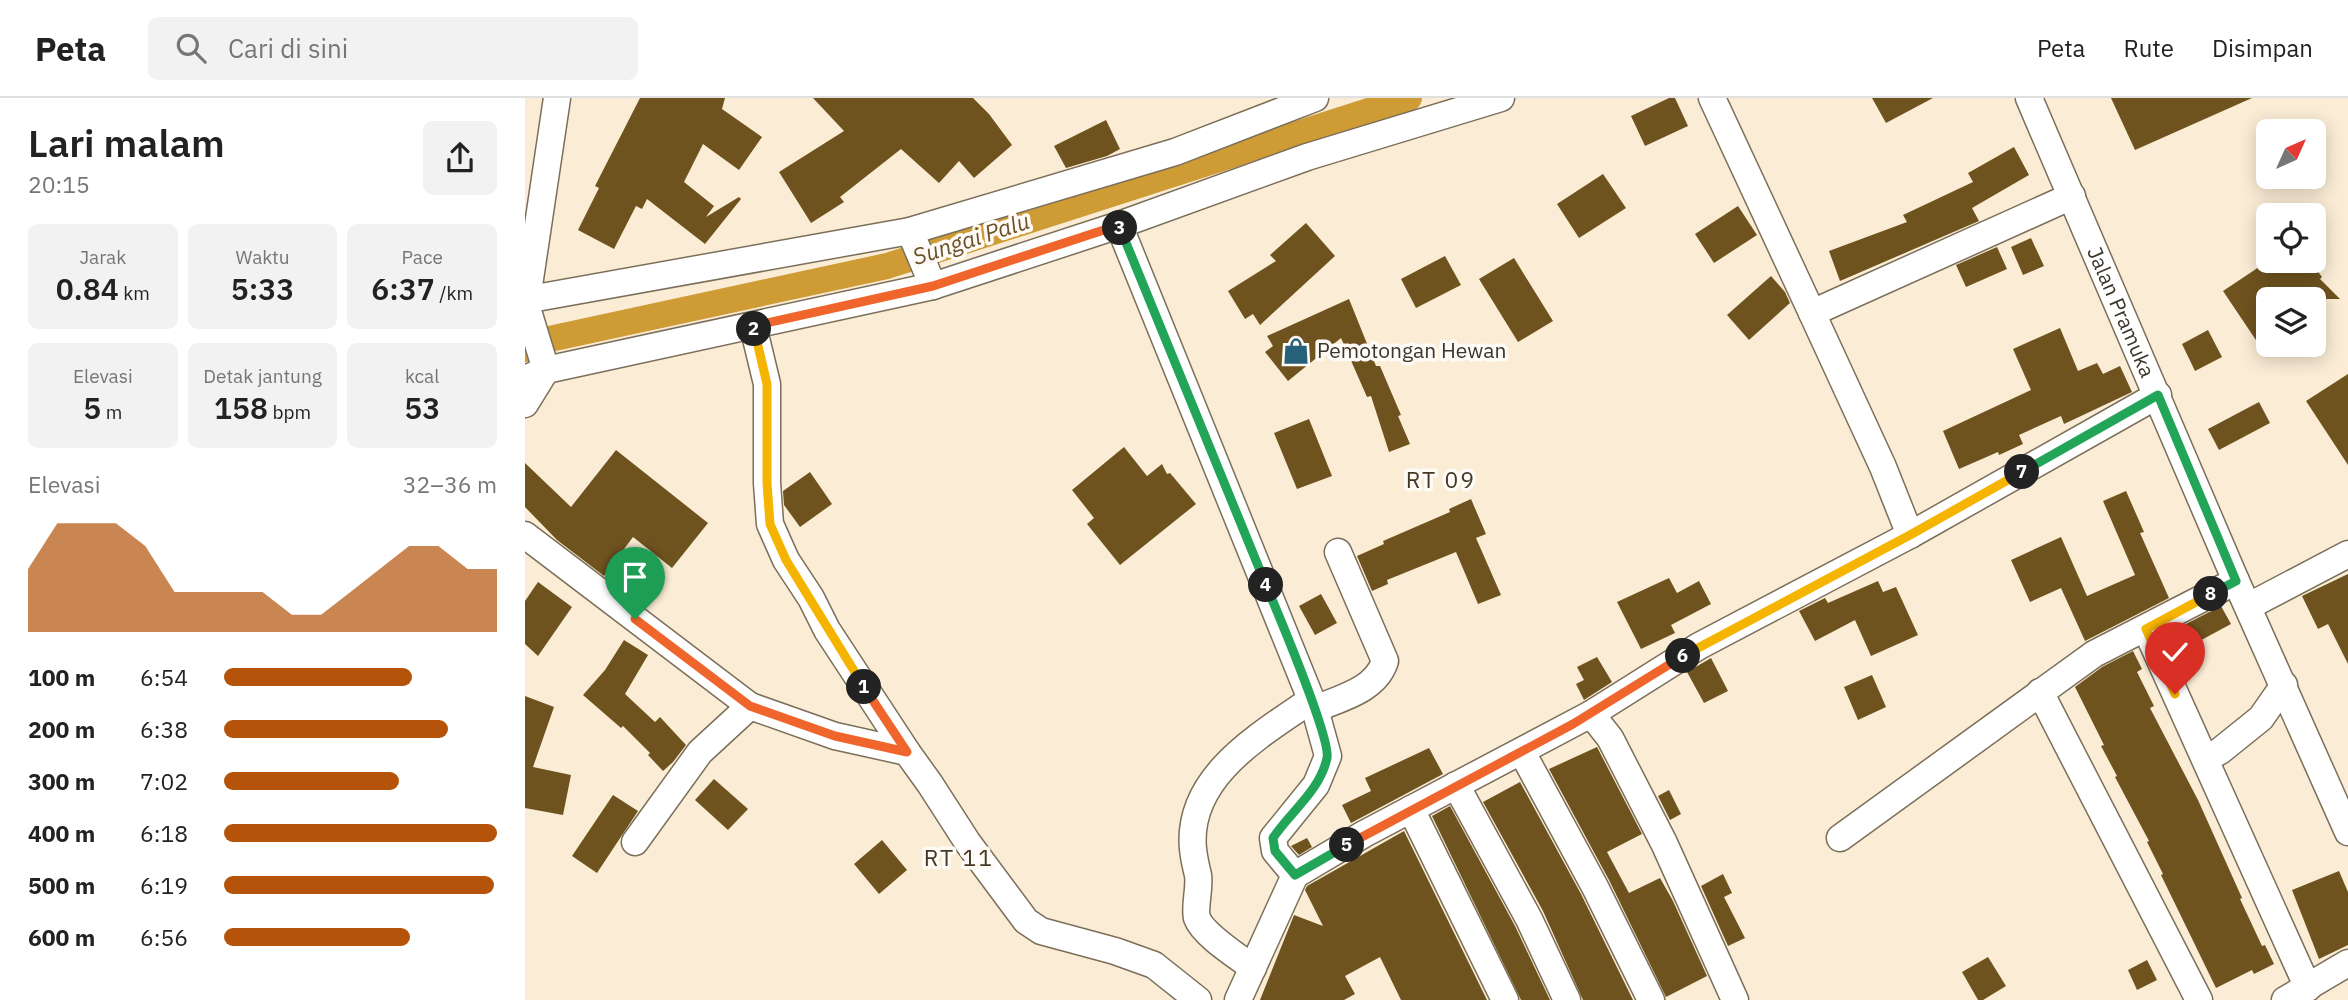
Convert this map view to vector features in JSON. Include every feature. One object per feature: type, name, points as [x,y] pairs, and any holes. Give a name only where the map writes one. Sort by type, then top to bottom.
[{"type":"street","points":[[525,404],[538,369],[526,303],[557,98]]},
{"type":"street","points":[[526,303],[910,230],[1175,152],[1315,98]]},
{"type":"street","points":[[538,369],[753,326],[933,286],[1119,225],[1307,157],[1501,98]]},
{"type":"street","points":[[1712,98],[1884,467],[1910,535]]},
{"type":"street","name":"Jalan Pramuka","points":[[2029,98],[2236,581],[2348,832]]},
{"type":"street","points":[[1812,313],[2072,196]]},
{"type":"street","points":[[1119,225],[1313,705],[1328,756],[1316,785],[1273,838],[1275,851],[1295,875]]},
{"type":"street","points":[[910,230],[933,286]]},
{"type":"street","points":[[753,326],[767,384],[767,483],[770,524],[786,560],[827,629],[907,752],[968,843],[1026,921],[1041,932],[1154,964],[1198,1000]]},
{"type":"street","points":[[1238,1000],[1295,875],[1411,809],[1591,714],[1699,646],[1910,535],[2158,395]]},
{"type":"street","points":[[525,535],[750,706],[835,736],[907,752]]},
{"type":"street","points":[[1253,968],[1206,931],[1197,917],[1200,887],[1192,847],[1196,817],[1206,790],[1243,747],[1313,705],[1371,684],[1381,673],[1385,661],[1338,552]]},
{"type":"street","points":[[2249,606],[2348,554]]},
{"type":"street","points":[[1840,838],[2094,654],[2236,581]]},
{"type":"street","points":[[2146,629],[2205,759],[2297,994],[2348,963]]},
{"type":"street","points":[[2205,759],[2220,751],[2261,718],[2284,685]]},
{"type":"street","points":[[2040,692],[2199,1000]]},
{"type":"street","points":[[635,842],[700,752],[750,706]]},
{"type":"street","points":[[1591,714],[1610,738],[1664,843],[1735,1000]]},
{"type":"street","points":[[1522,752],[1595,887],[1651,1000]]},
{"type":"street","points":[[1456,785],[1529,919],[1567,1000]]},
{"type":"street","points":[[1411,809],[1505,1000]]},
{"type":"building","points":[[640,98],[725,98],[722,109],[762,137],[739,170],[703,144],[684,182],[714,206],[706,217],[739,197],[741,199],[705,244],[647,199],[642,209],[636,206],[614,249],[578,230],[599,188],[595,186]]},
{"type":"building","points":[[813,98],[973,98],[1012,145],[974,178],[959,161],[939,183],[901,149],[840,197],[844,202],[811,223],[779,172],[844,131]]},
{"type":"building","points":[[1669,98],[1675,98],[1688,126],[1645,146],[1631,116]]},
{"type":"building","points":[[1872,98],[1933,98],[1886,123]]},
{"type":"building","points":[[2111,98],[2252,98],[2135,150]]},
{"type":"building","points":[[1106,120],[1120,149],[1107,156],[1066,168],[1054,146]]},
{"type":"building","points":[[2014,147],[2029,175],[1972,208],[1979,221],[1840,281],[1829,251],[1907,222],[1903,215],[1973,182],[1968,173]]},
{"type":"building","points":[[1603,174],[1626,208],[1579,238],[1557,204]]},
{"type":"building","points":[[1738,206],[1757,235],[1714,263],[1695,234]]},
{"type":"building","points":[[1306,223],[1335,256],[1260,325],[1253,314],[1245,319],[1228,291],[1276,261],[1270,255]]},
{"type":"building","points":[[2031,238],[2044,266],[2023,275],[2011,247]]},
{"type":"building","points":[[1997,247],[2007,269],[1966,287],[1956,265]]},
{"type":"building","points":[[1445,256],[1461,285],[1416,308],[1401,279]]},
{"type":"building","points":[[1514,258],[1553,321],[1518,342],[1479,279]]},
{"type":"building","points":[[2256,269],[2256,273],[2319,273],[2322,277],[2320,279],[2340,299],[2326,299],[2326,287],[2256,287],[2256,340],[2223,291]]},
{"type":"building","points":[[1771,276],[1785,292],[1790,303],[1749,340],[1727,315]]},
{"type":"building","points":[[1349,299],[1376,366],[1380,366],[1401,415],[1398,416],[1410,444],[1389,452],[1371,396],[1367,397],[1341,338],[1288,381],[1265,352],[1273,346],[1267,336]]},
{"type":"building","points":[[2060,328],[2078,371],[2097,363],[2103,374],[2120,366],[2132,392],[2064,424],[2061,416],[2019,435],[2023,444],[1959,469],[1943,431],[2031,390],[2013,349]]},
{"type":"building","points":[[2208,330],[2222,357],[2195,371],[2182,344]]},
{"type":"building","points":[[2348,374],[2348,465],[2306,401]]},
{"type":"building","points":[[2259,402],[2270,423],[2219,450],[2208,429]]},
{"type":"building","points":[[1309,419],[1332,476],[1297,489],[1274,433]]},
{"type":"building","points":[[1124,447],[1147,476],[1162,464],[1167,474],[1170,473],[1196,504],[1120,565],[1087,524],[1094,518],[1072,490]]},
{"type":"building","points":[[616,450],[708,523],[672,568],[633,537],[604,576],[557,540],[525,507],[525,463],[571,507]]},
{"type":"building","points":[[810,472],[832,504],[800,527],[784,505],[783,491]]},
{"type":"building","points":[[2126,491],[2144,532],[2140,533],[2169,598],[2085,641],[2061,588],[2030,602],[2011,560],[2061,537],[2087,596],[2135,575],[2103,501]]},
{"type":"building","points":[[1471,499],[1486,534],[1476,538],[1501,595],[1478,604],[1456,552],[1387,580],[1388,584],[1372,591],[1357,556],[1384,544],[1383,541],[1450,512],[1449,509]]},
{"type":"building","points":[[2348,574],[2348,664],[2328,624],[2318,629],[2302,596]]},
{"type":"building","points":[[1669,578],[1677,593],[1699,581],[1711,604],[1671,625],[1675,633],[1641,649],[1617,602]]},
{"type":"building","points":[[1878,581],[1883,592],[1896,587],[1918,635],[1871,656],[1855,620],[1815,641],[1799,611],[1825,598],[1828,603]]},
{"type":"building","points":[[538,582],[572,607],[538,656],[525,644],[525,601]]},
{"type":"building","points":[[1321,594],[1337,623],[1315,635],[1299,606]]},
{"type":"building","points":[[2221,606],[2231,624],[2194,644],[2184,625]]},
{"type":"building","points":[[624,640],[648,655],[625,694],[655,722],[660,717],[686,745],[663,771],[648,755],[650,753],[623,726],[621,728],[583,695],[605,670]]},
{"type":"building","points":[[2133,651],[2142,669],[2137,672],[2154,706],[2150,708],[2198,800],[2242,898],[2240,899],[2262,946],[2265,945],[2274,964],[2254,974],[2252,970],[2216,988],[2075,687],[2102,667]]},
{"type":"building","points":[[1597,657],[1612,682],[1584,700],[1576,684],[1584,680],[1577,667]]},
{"type":"building","points":[[1711,658],[1728,691],[1704,703],[1687,672]]},
{"type":"building","points":[[1872,675],[1886,707],[1858,720],[1844,687]]},
{"type":"building","points":[[525,696],[554,707],[533,767],[571,775],[563,815],[525,808]]},
{"type":"building","points":[[1597,747],[1642,834],[1607,852],[1629,893],[1660,878],[1707,976],[1666,997],[1609,880],[1549,769]]},
{"type":"building","points":[[1429,748],[1443,774],[1351,823],[1342,805],[1371,791],[1365,778]]},
{"type":"building","points":[[714,779],[748,809],[728,830],[695,800]]},
{"type":"building","points":[[1520,782],[1581,894],[1633,1000],[1583,1000],[1543,911],[1483,802]]},
{"type":"building","points":[[1669,790],[1681,814],[1670,820],[1658,796]]},
{"type":"building","points":[[613,795],[638,811],[597,873],[572,856]]},
{"type":"building","points":[[1450,806],[1515,926],[1550,1000],[1521,1000],[1432,816]]},
{"type":"building","points":[[1404,831],[1487,1000],[1401,1000],[1380,957],[1345,976],[1355,994],[1344,1000],[1260,1000],[1294,915],[1323,926],[1305,890],[1307,886]]},
{"type":"building","points":[[1307,838],[1312,847],[1299,855],[1291,846]]},
{"type":"building","points":[[882,840],[907,870],[879,894],[854,864]]},
{"type":"building","points":[[2339,871],[2348,892],[2348,945],[2319,959],[2292,890]]},
{"type":"building","points":[[1723,874],[1732,893],[1724,897],[1745,938],[1728,946],[1701,886]]},
{"type":"building","points":[[1988,957],[2006,986],[1983,1000],[1978,1000],[1962,972]]},
{"type":"building","points":[[2147,960],[2157,980],[2137,990],[2128,970]]},
{"type":"waterway","name":"Sungai Palu","points":[[525,349],[545,340],[887,266],[1409,98]]},
{"type":"place","name":"Pemotongan Hewan","points":[[1296,351]]},
{"type":"district","name":"RT 09","points":[[1441,480]]},
{"type":"district","name":"RT 11","points":[[959,858]]},
{"type":"route","points":[[635,619],[750,706],[835,736],[907,752],[827,629],[786,560],[770,524],[767,483],[767,384],[753,326],[933,286],[1119,225],[1315,709],[1328,756],[1316,785],[1273,838],[1275,851],[1295,875],[1364,834],[1591,714],[1699,646],[1910,535],[2158,395],[2236,581],[2146,629],[2175,694]]}]
